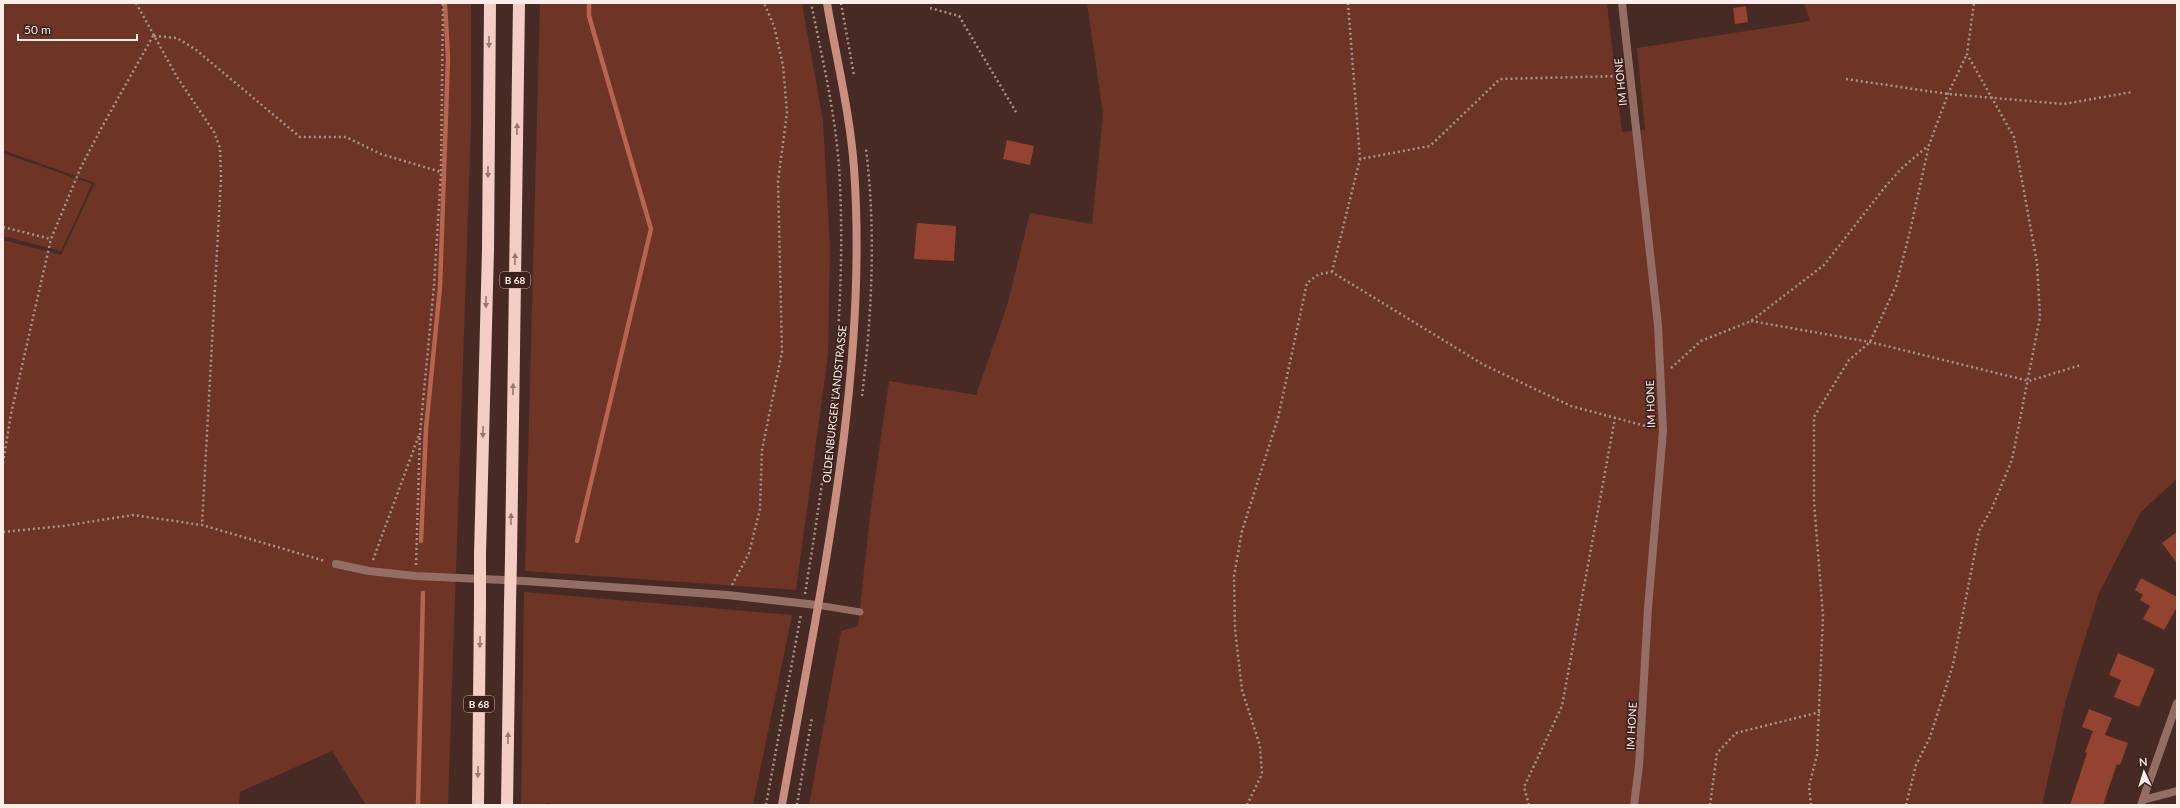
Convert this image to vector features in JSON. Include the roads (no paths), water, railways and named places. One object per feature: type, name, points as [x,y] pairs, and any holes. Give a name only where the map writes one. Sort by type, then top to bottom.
[{"type":"highway","name":"B 68","points":[[478,805],[480,554],[488,250],[490,3]]},
{"type":"highway","name":"B 68","points":[[507,805],[518,3]]},
{"type":"street","name":"OLDENBURGER LANDSTRASSE","points":[[782,805],[837,481],[851,364],[856,280],[854,166],[827,3]]},
{"type":"street","name":"IM HONE","points":[[1622,3],[1658,325],[1663,431],[1648,608],[1640,766],[1634,805]]},
{"type":"street","points":[[336,564],[369,572],[415,576],[524,581],[727,595],[817,605]]},
{"type":"street","points":[[2142,802],[2177,703]]},
{"type":"street","points":[[2142,802],[2177,791]]},
{"type":"lane","points":[[817,605],[860,612]]},
{"type":"waterway","points":[[421,541],[426,429],[440,287],[448,58],[445,3]]},
{"type":"waterway","points":[[577,541],[651,229],[589,16],[589,3]]},
{"type":"waterway","points":[[418,805],[423,593]]}]
